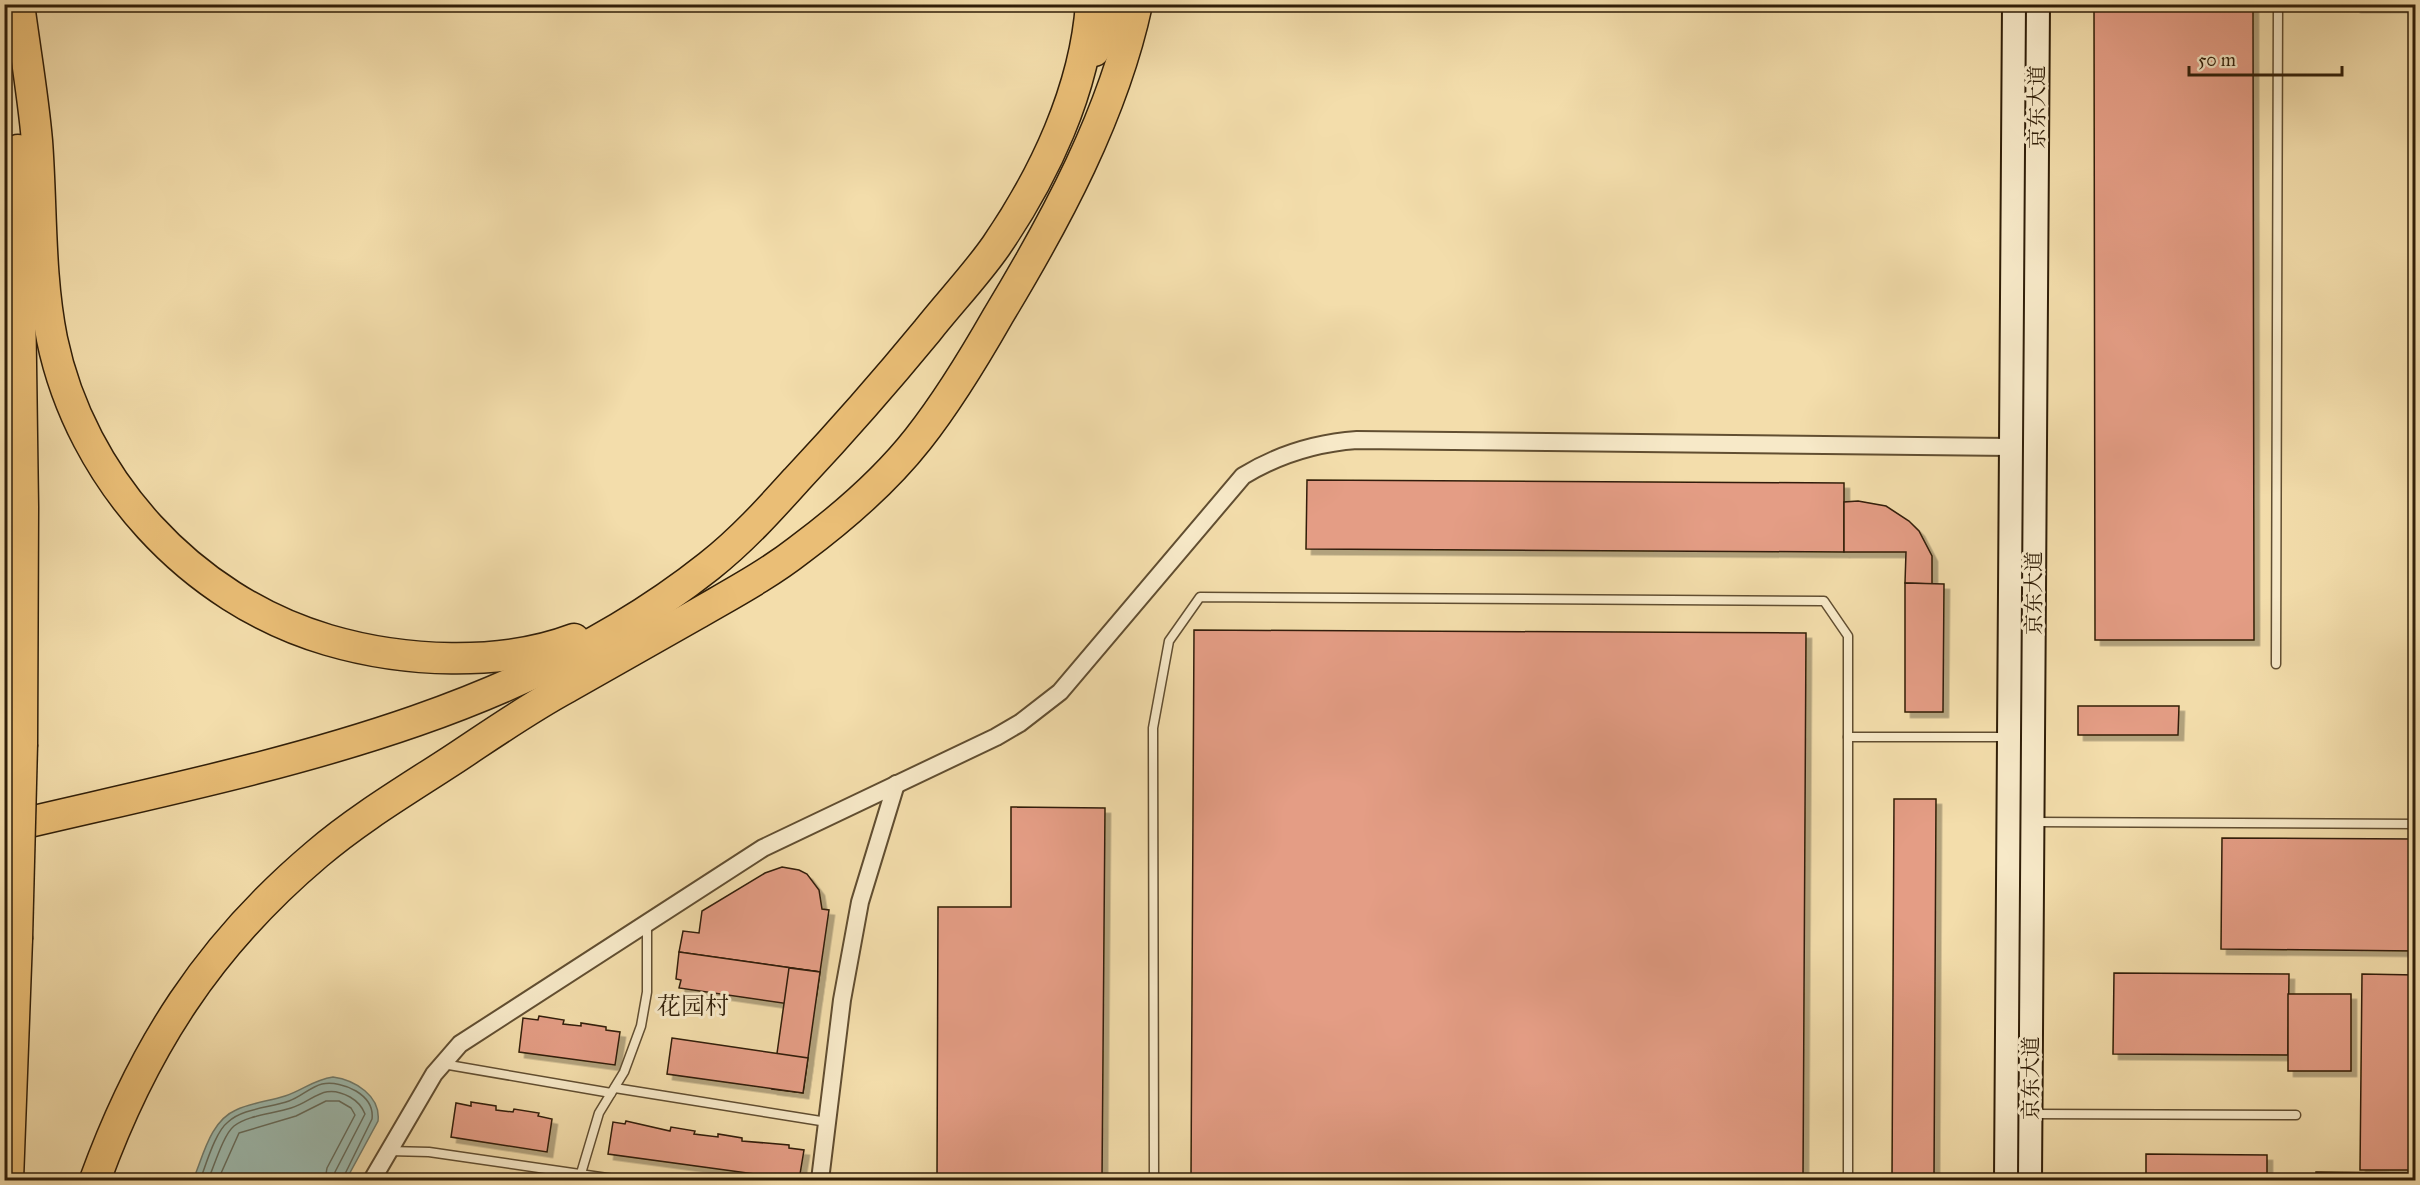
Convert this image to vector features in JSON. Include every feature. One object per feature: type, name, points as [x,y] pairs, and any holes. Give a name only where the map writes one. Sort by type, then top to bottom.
[{"type":"highway","points":[[17,4],[37,140],[45,290],[52,340],[74,405],[93,446],[123,494],[164,544],[213,585],[272,619],[313,636],[402,655],[464,657],[528,651],[559,645],[644,613]]},
{"type":"highway","points":[[8,1180],[22,744],[22,393],[17,4]]},
{"type":"highway","points":[[1073,94],[1086,45],[1091,4]]},
{"type":"highway","points":[[4,828],[317,752],[395,728],[505,688],[598,640],[644,613],[694,578],[743,538],[870,401],[994,248],[1033,183],[1111,15],[1131,9]]},
{"type":"highway","points":[[95,1180],[123,1110],[171,1017],[198,978],[260,908],[318,854],[349,829],[558,692],[762,577],[830,526],[861,499],[918,440],[985,340],[1051,223],[1102,114],[1131,9]]},
{"type":"highway","points":[[4,848],[323,771],[392,750],[512,706],[558,692]]},
{"type":"main road","name":"京东大道","points":[[2006,1180],[2014,4]]},
{"type":"main road","name":"京东大道","points":[[2030,1180],[2038,4]]},
{"type":"street","points":[[372,1180],[442,1064],[472,1035],[763,848],[996,737],[1043,707],[1075,675],[1243,476],[1293,451],[1335,441],[1357,440],[2011,447]]},
{"type":"street","points":[[820,1180],[842,1000],[860,902],[896,784]]},
{"type":"lane","points":[[2276,664],[2278,4]]},
{"type":"lane","points":[[1154,1180],[1153,728],[1169,641],[1200,597],[1824,601],[1848,636],[1848,1180]]},
{"type":"lane","points":[[1848,737],[2008,737]]},
{"type":"lane","points":[[2032,822],[2415,824]]},
{"type":"lane","points":[[580,1178],[599,1113],[624,1072],[645,1011],[647,922]]},
{"type":"lane","points":[[442,1064],[827,1122]]},
{"type":"lane","points":[[2030,1114],[2296,1115]]},
{"type":"lane","points":[[390,1151],[429,1152],[580,1178],[621,1180]]},
{"type":"water","points":[[333,1077],[350,1082],[365,1091],[371,1097],[378,1112],[378,1121],[346,1180],[193,1180],[208,1140],[227,1115]]},
{"type":"building","points":[[2094,4],[2253,4],[2254,640],[2095,640]]},
{"type":"building","points":[[2355,4],[2416,4],[2416,7],[2355,7]]},
{"type":"building","points":[[1307,480],[1844,483],[1844,552],[1306,549]]},
{"type":"building","points":[[1858,501],[1886,506],[1909,521],[1919,531],[1932,556],[1932,584],[1905,583],[1906,552],[1844,552],[1844,502]]},
{"type":"building","points":[[1905,583],[1944,584],[1943,712],[1905,712]]},
{"type":"building","points":[[1194,630],[1806,633],[1803,1180],[1191,1179]]},
{"type":"building","points":[[2078,706],[2179,706],[2178,735],[2078,735]]},
{"type":"building","points":[[1894,799],[1936,799],[1934,1180],[1892,1180]]},
{"type":"building","points":[[1011,807],[1105,808],[1102,1180],[937,1180],[938,907],[1011,907]]},
{"type":"building","points":[[2222,838],[2416,839],[2416,951],[2221,949]]},
{"type":"building","points":[[782,867],[807,874],[819,890],[822,909],[829,910],[820,972],[679,952],[683,931],[699,933],[702,911],[765,873]]},
{"type":"building","points":[[679,952],[820,972],[816,999],[811,998],[810,1007],[679,988],[681,980],[676,979]]},
{"type":"building","points":[[789,968],[820,972],[803,1093],[772,1089]]},
{"type":"building","points":[[2114,973],[2289,974],[2288,1055],[2113,1054]]},
{"type":"building","points":[[2362,974],[2416,975],[2416,1170],[2360,1170]]},
{"type":"building","points":[[2288,994],[2351,994],[2351,1071],[2288,1071]]},
{"type":"building","points":[[539,1016],[564,1020],[563,1024],[581,1026],[581,1023],[620,1032],[615,1065],[519,1052],[523,1018],[538,1020]]},
{"type":"building","points":[[672,1038],[808,1058],[803,1093],[667,1074]]},
{"type":"building","points":[[471,1102],[496,1106],[496,1110],[513,1112],[514,1109],[539,1113],[538,1116],[552,1119],[547,1152],[451,1137],[456,1103],[471,1106]]},
{"type":"building","points":[[626,1121],[670,1131],[671,1127],[695,1131],[694,1134],[718,1137],[718,1134],[742,1138],[742,1141],[789,1145],[789,1148],[804,1150],[799,1180],[608,1154],[613,1122],[625,1124]]},
{"type":"building","points":[[2146,1154],[2267,1155],[2267,1180],[2146,1180]]},
{"type":"building","points":[[2316,1172],[2416,1173],[2416,1180],[2316,1180]]},
{"type":"district","name":"花园村","points":[[693,1006]]}]
